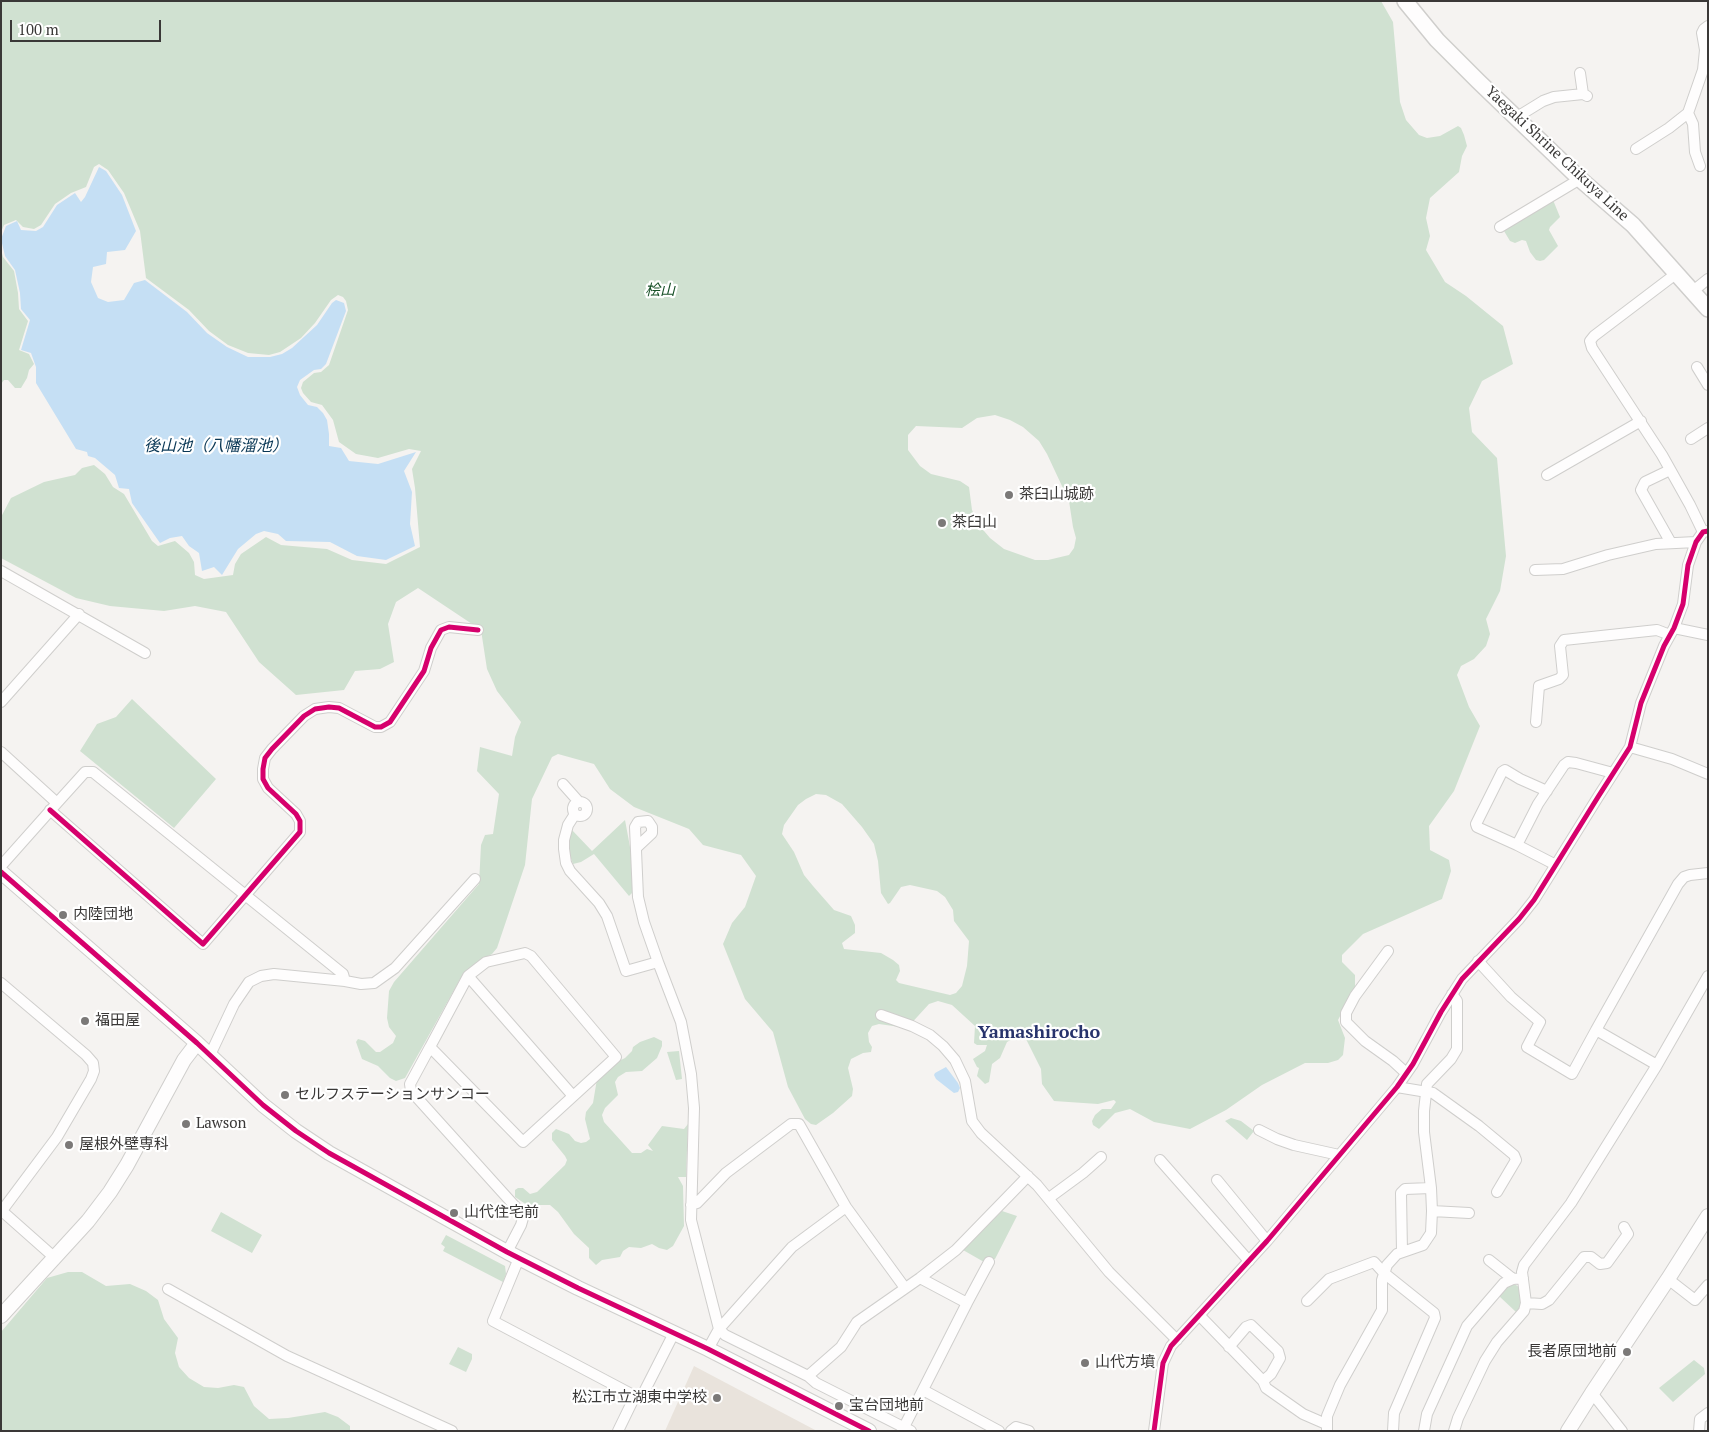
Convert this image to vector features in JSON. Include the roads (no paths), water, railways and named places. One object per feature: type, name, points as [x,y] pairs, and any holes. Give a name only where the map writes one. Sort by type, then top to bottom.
[{"type":"main road","name":"Yaegaki Shrine Chikuya Line","points":[[1405,1],[1444,47],[1580,179],[1633,225],[1708,309]]},
{"type":"street","points":[[1636,149],[1669,128],[1688,113],[1703,70],[1705,50],[1702,33],[1708,26]]},
{"type":"street","points":[[1517,117],[1543,101],[1554,97],[1585,95],[1580,73]]},
{"type":"street","points":[[1688,113],[1693,124],[1695,152],[1700,166]]},
{"type":"street","points":[[1500,228],[1580,179]]},
{"type":"street","points":[[1154,1431],[1163,1364],[1168,1350],[1268,1241],[1397,1087],[1462,979],[1534,900],[1630,747],[1641,703],[1683,604],[1688,565],[1696,542],[1705,532],[1641,421],[1592,348],[1590,341],[1677,273]]},
{"type":"street","points":[[1693,291],[1708,279]]},
{"type":"street","points":[[1697,367],[1708,385]]},
{"type":"street","points":[[1547,475],[1641,421]]},
{"type":"street","points":[[1691,439],[1708,428]]},
{"type":"street","points":[[1670,470],[1645,482],[1641,490],[1671,543]]},
{"type":"street","points":[[1535,570],[1563,569],[1639,547],[1696,542]]},
{"type":"street","points":[[1,571],[145,653]]},
{"type":"street","points":[[1,702],[79,614]]},
{"type":"street","points":[[1,752],[54,806],[203,944],[295,838],[301,828],[296,814],[268,788],[263,779],[265,758],[272,749],[304,716],[315,709],[339,708],[375,727],[381,727],[390,722],[424,672],[431,648],[441,630],[449,626],[478,630]]},
{"type":"street","points":[[1536,722],[1539,686],[1559,679],[1563,675],[1560,646],[1564,640],[1657,630],[1708,635]]},
{"type":"street","points":[[1630,747],[1672,759],[1708,774]]},
{"type":"street","points":[[1517,845],[1532,815],[1564,765],[1568,762],[1613,773]]},
{"type":"street","points":[[1547,791],[1520,779],[1506,770],[1502,772],[1476,824],[1477,827],[1556,865]]},
{"type":"street","points":[[1,866],[84,772],[93,772],[343,974],[346,981]]},
{"type":"street","points":[[563,784],[579,802],[586,805],[587,812],[582,816],[575,814],[568,825],[564,849],[566,863],[570,871],[599,903],[607,916],[626,971],[658,962]]},
{"type":"street","points":[[636,848],[638,897],[644,922],[681,1022],[691,1074],[694,1108],[691,1220],[719,1329],[725,1335],[808,1376],[816,1383],[906,1429],[923,1390],[989,1262]]},
{"type":"street","points":[[1,872],[197,1043],[263,1105],[312,1142],[379,1182],[513,1255],[708,1349],[869,1431]]},
{"type":"street","points":[[1478,961],[1511,997],[1540,1022],[1526,1047],[1572,1074],[1678,884],[1684,877],[1708,873]]},
{"type":"street","points":[[210,1055],[234,1004],[249,982],[261,976],[274,974],[361,984],[374,983],[388,975],[429,932],[475,879]]},
{"type":"street","points":[[1388,951],[1356,996],[1346,1013],[1346,1022],[1365,1041],[1406,1073]]},
{"type":"street","points":[[430,1047],[524,1142],[616,1057],[531,956],[524,953],[486,962],[468,976],[410,1084],[411,1091],[521,1213],[523,1218],[493,1321],[635,1396],[644,1394],[674,1333]]},
{"type":"street","points":[[468,976],[573,1096]]},
{"type":"street","points":[[1424,1431],[1427,1414],[1463,1332],[1504,1283],[1518,1279],[1524,1265],[1571,1203],[1657,1065],[1708,976]]},
{"type":"street","points":[[1,983],[93,1063],[94,1070],[91,1079],[57,1137],[2,1211],[55,1258]]},
{"type":"street","points":[[1200,1316],[1263,1381],[1266,1388],[1326,1427],[1327,1416],[1340,1385],[1382,1310],[1384,1273],[1389,1262],[1402,1252],[1417,1248],[1423,1244],[1428,1240],[1432,1228],[1431,1188],[1424,1132],[1424,1110],[1429,1080],[1452,1059],[1457,1049],[1457,1001],[1452,994]]},
{"type":"street","points":[[881,1015],[912,1026],[930,1035],[943,1046],[955,1060],[965,1081],[972,1120],[981,1133],[1049,1198],[1109,1272],[1178,1340]]},
{"type":"street","points":[[1596,1030],[1657,1065]]},
{"type":"street","points":[[1,1316],[88,1221],[110,1192],[127,1165],[184,1060],[197,1043]]},
{"type":"street","points":[[1397,1087],[1433,1093],[1479,1126],[1514,1156],[1516,1160],[1497,1192]]},
{"type":"street","points":[[691,1206],[697,1204],[726,1173],[791,1124],[799,1124],[846,1207],[905,1288]]},
{"type":"street","points":[[1259,1130],[1294,1145],[1339,1155]]},
{"type":"street","points":[[1049,1198],[1101,1157]]},
{"type":"street","points":[[1160,1160],[1249,1261]]},
{"type":"street","points":[[808,1376],[841,1347],[857,1322],[956,1250],[1028,1176]]},
{"type":"street","points":[[1218,1180],[1268,1241]]},
{"type":"street","points":[[1402,1252],[1401,1193],[1405,1189],[1431,1188]]},
{"type":"street","points":[[708,1349],[719,1329],[792,1247],[846,1207]]},
{"type":"street","points":[[1432,1211],[1469,1213]]},
{"type":"street","points":[[1568,1431],[1708,1216]]},
{"type":"street","points":[[1526,1303],[1542,1304],[1549,1300],[1584,1257],[1591,1257],[1600,1264],[1607,1263],[1628,1234],[1624,1228]]},
{"type":"street","points":[[1454,1431],[1458,1418],[1485,1361],[1504,1333],[1524,1311],[1526,1303],[1518,1279],[1489,1260]]},
{"type":"street","points":[[1307,1301],[1329,1279],[1374,1262],[1384,1273],[1428,1306],[1435,1315],[1394,1412],[1392,1431]]},
{"type":"street","points":[[920,1278],[967,1304]]},
{"type":"street","points":[[1668,1279],[1695,1300],[1708,1285]]},
{"type":"street","points":[[168,1289],[287,1356],[452,1431]]},
{"type":"street","points":[[1229,1346],[1246,1327],[1251,1325],[1278,1351],[1280,1358],[1272,1374],[1263,1381]]},
{"type":"street","points":[[923,1390],[999,1431]]},
{"type":"street","points":[[1592,1393],[1622,1431]]},
{"type":"street","points":[[618,1431],[635,1396]]},
{"type":"street","points":[[1700,1431],[1700,1419],[1708,1413]]},
{"type":"street","points":[[1011,1431],[1016,1427],[1029,1431]]},
{"type":"water","name":"後山池（八幡溜池）","points":[[99,167],[106,171],[122,195],[136,231],[125,250],[107,252],[106,264],[93,267],[91,282],[98,298],[108,302],[124,300],[134,283],[145,280],[187,312],[207,333],[227,347],[248,357],[270,357],[282,354],[292,348],[317,325],[332,303],[336,300],[344,303],[346,311],[326,364],[321,369],[314,370],[300,380],[297,387],[300,395],[308,405],[317,407],[327,420],[329,446],[341,448],[349,461],[378,464],[416,452],[404,471],[412,492],[410,524],[415,546],[386,560],[357,556],[330,542],[286,541],[278,534],[264,531],[256,534],[238,549],[222,575],[214,567],[202,571],[199,553],[189,546],[182,536],[170,538],[160,543],[132,503],[129,489],[119,488],[115,475],[95,458],[88,456],[87,452],[76,449],[36,383],[36,367],[31,353],[21,350],[30,320],[21,309],[15,270],[5,256],[1,239],[6,226],[17,221],[21,230],[36,231],[43,227],[57,205],[75,193],[81,202]]},
{"type":"water","points":[[946,1067],[958,1083],[960,1088],[958,1092],[954,1093],[936,1079],[934,1075]]},
{"type":"place","name":"茶臼山城跡","points":[[1009,495]]},
{"type":"place","name":"茶臼山","points":[[942,523]]},
{"type":"place","name":"内陸団地","points":[[63,915]]},
{"type":"place","name":"福田屋","points":[[85,1021]]},
{"type":"place","name":"セルフステーションサンコー","points":[[285,1095]]},
{"type":"place","name":"Lawson","points":[[186,1124]]},
{"type":"place","name":"屋根外壁専科","points":[[69,1145]]},
{"type":"place","name":"山代住宅前","points":[[454,1213]]},
{"type":"place","name":"長者原団地前","points":[[1627,1352]]},
{"type":"place","name":"山代方墳","points":[[1085,1363]]},
{"type":"place","name":"松江市立湖東中学校","points":[[717,1398]]},
{"type":"place","name":"宝台団地前","points":[[839,1406]]},
{"type":"district","name":"Yamashirocho","points":[[1039,1033]]},
{"type":"park label","name":"桧山","points":[[660,291]]}]
